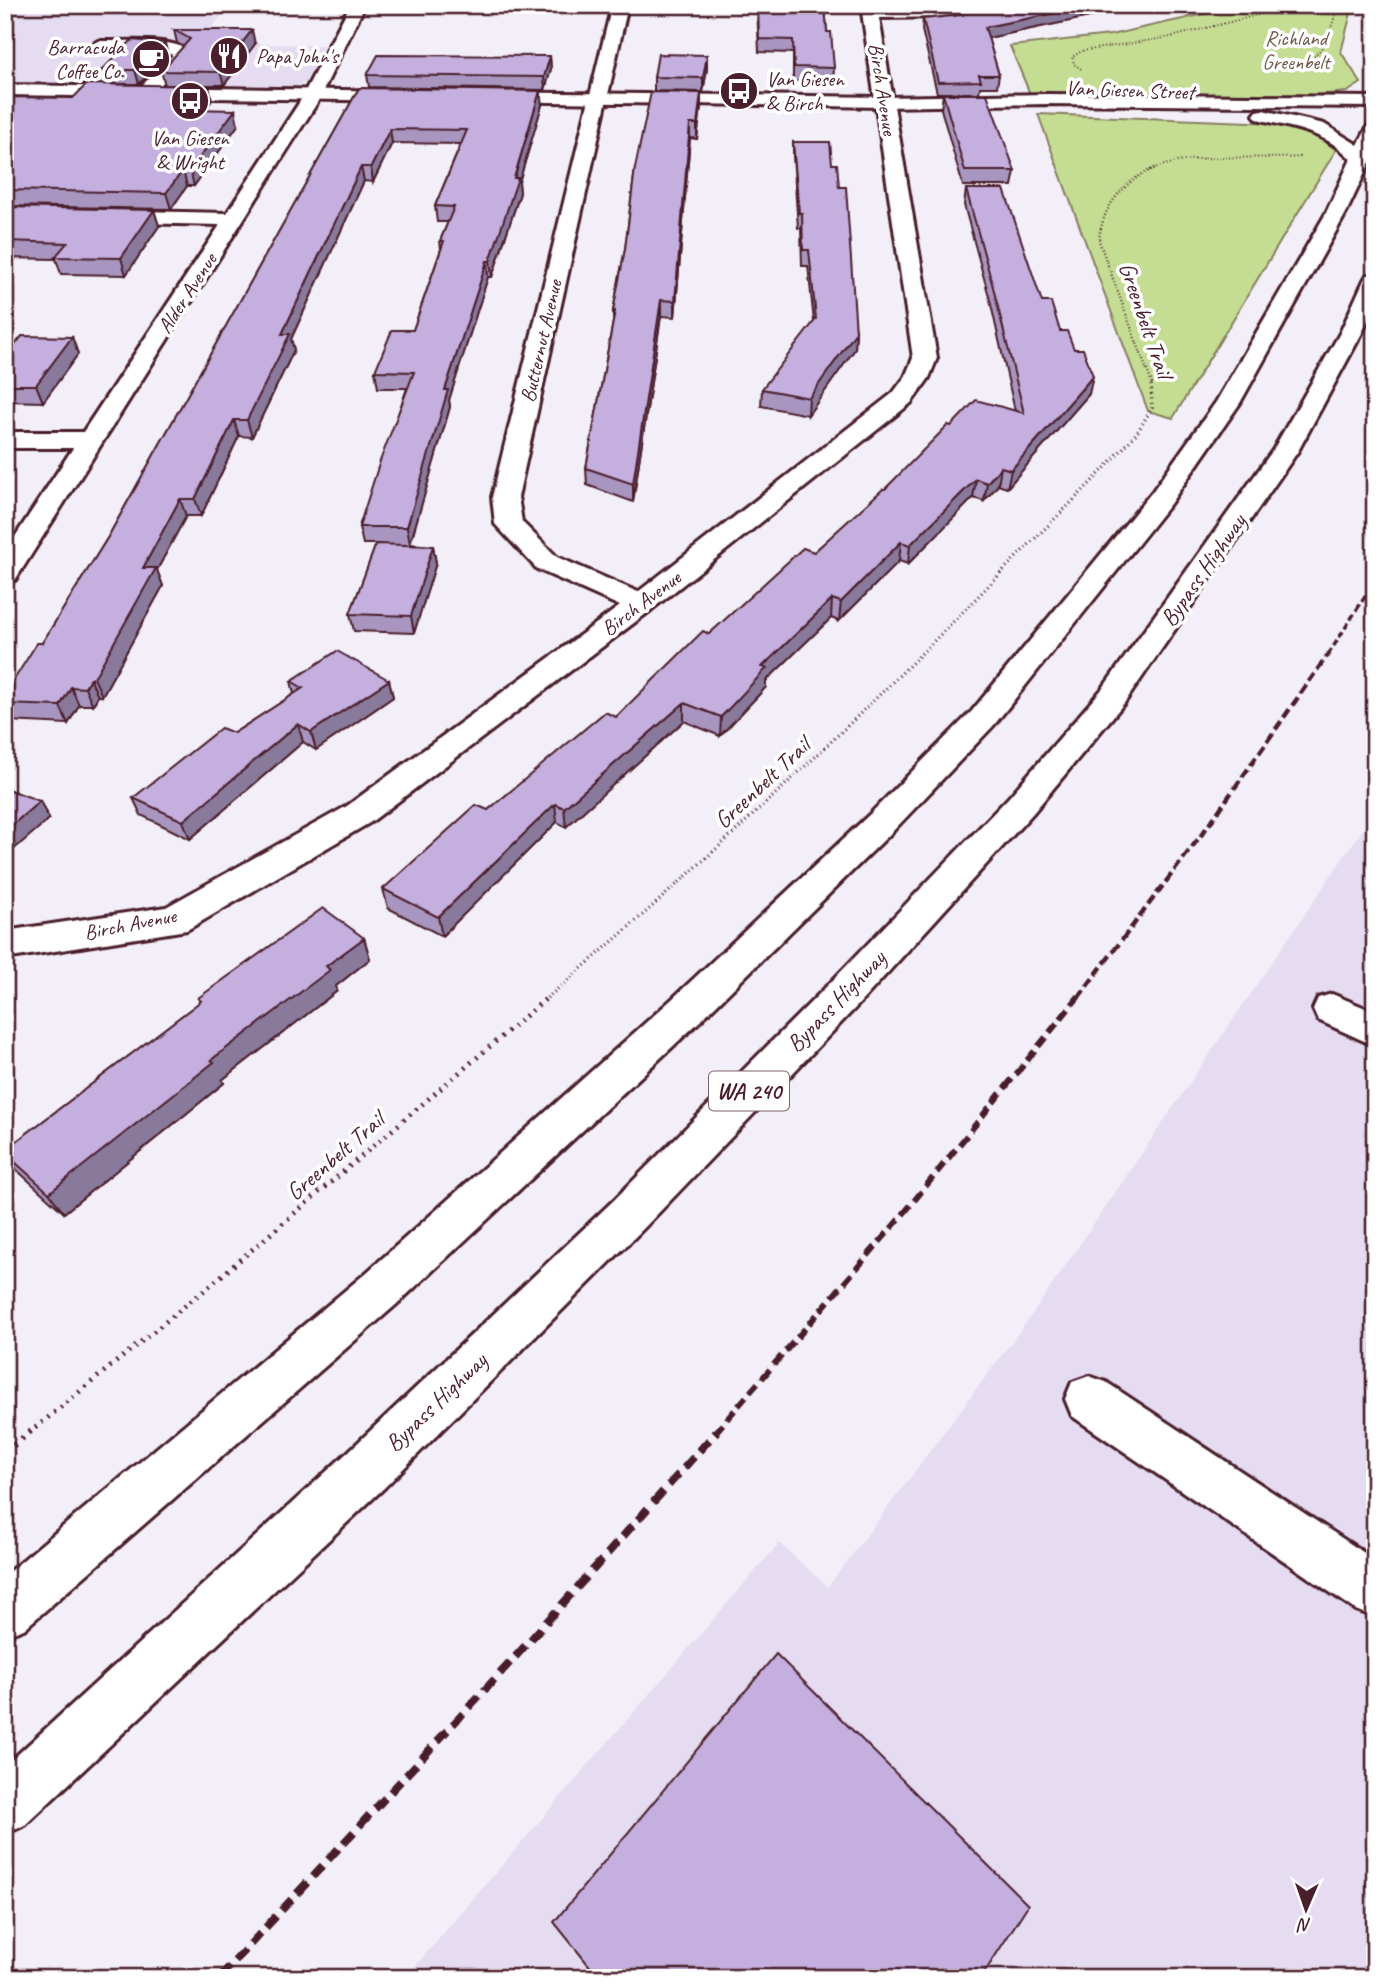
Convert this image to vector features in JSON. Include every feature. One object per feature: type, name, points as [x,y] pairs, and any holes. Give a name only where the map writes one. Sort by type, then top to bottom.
[{"type":"main road","name":"Alder Avenue","points":[[5,574],[313,95],[358,5]]},
{"type":"main road","name":"Butternut Avenue","points":[[620,5],[505,497],[509,524],[547,563],[641,604]]},
{"type":"main road","points":[[870,10],[948,12],[985,5]]},
{"type":"main road","name":"Birch Avenue","points":[[5,945],[174,920],[359,814],[641,604],[902,398],[918,378],[925,358],[870,10]]},
{"type":"main road","points":[[98,46],[166,47],[183,53],[170,70],[155,76],[143,93]]},
{"type":"main road","points":[[5,90],[421,97]]},
{"type":"main road","name":"Van Giesen Street","points":[[475,97],[885,102],[1070,99],[1375,102]]},
{"type":"main road","name":"Van Giesen Street","points":[[885,102],[1069,111],[1375,118]]},
{"type":"main road","points":[[5,1610],[382,1288],[625,1066],[882,822],[983,718],[1161,498],[1228,403],[1292,295],[1368,144],[1348,144],[1334,134],[1305,123],[1263,115]]},
{"type":"main road","points":[[5,214],[235,219]]},
{"type":"main road","name":"Bypass Highway","points":[[5,1805],[367,1469],[629,1214],[846,992],[1021,805],[1114,695],[1285,451],[1351,333],[1375,280]]},
{"type":"main road","points":[[5,440],[93,440]]},
{"type":"main road","points":[[1332,1009],[1375,1030]]},
{"type":"main road","points":[[1089,1399],[1375,1591]]},
{"type":"path","points":[[1088,70],[1076,66],[1072,61],[1073,55],[1082,51],[1171,37],[1296,5]]},
{"type":"path","points":[[1281,69],[1303,66],[1317,57],[1339,5]]},
{"type":"path","name":"Greenbelt Trail","points":[[5,1452],[207,1288],[659,901],[794,779],[898,678],[989,588],[1133,437],[1149,417],[1154,400],[1153,387],[1099,241],[1102,220],[1123,186],[1137,176],[1162,166],[1189,162],[1310,156]]},
{"type":"shaded area","points":[[5,5],[229,7],[199,43],[324,45],[305,83],[291,88],[5,84]]},
{"type":"shaded area","points":[[1375,811],[1375,1978],[405,1978],[779,1543],[828,1587],[1031,1316]]},
{"type":"green space","name":"Richland Greenbelt","points":[[1246,5],[1353,5],[1341,52],[1361,83],[1347,92],[1317,95],[1037,97],[1030,94],[1010,46],[1110,35]]},
{"type":"green space","points":[[1038,114],[1277,123],[1314,134],[1336,150],[1173,418],[1148,411]]},
{"type":"building","points":[[758,5],[825,5],[827,32],[831,32],[834,68],[794,67],[793,40],[759,39]]},
{"type":"building","points":[[965,5],[1095,5],[985,27],[999,75],[979,75],[981,81],[938,82],[923,19],[962,15],[952,8]]},
{"type":"building","points":[[174,30],[252,30],[220,72],[161,71],[190,39]]},
{"type":"building","points":[[132,40],[165,43],[135,70],[102,70]]},
{"type":"building","points":[[658,54],[707,55],[703,78],[654,77]]},
{"type":"building","points":[[378,55],[550,56],[544,77],[367,75]]},
{"type":"building","points":[[87,84],[209,86],[191,109],[235,110],[190,170],[183,170],[166,193],[5,190],[5,97],[73,98]]},
{"type":"building","points":[[359,88],[540,91],[514,178],[518,178],[490,261],[487,261],[445,390],[448,390],[407,527],[359,527],[380,461],[414,372],[375,371],[392,330],[413,330],[444,241],[440,241],[454,207],[435,206],[467,130],[390,129],[371,167],[361,167],[282,334],[290,334],[247,420],[234,420],[195,499],[180,499],[143,568],[156,568],[94,678],[90,678],[85,688],[71,687],[60,706],[5,704],[5,694],[37,643],[42,643],[108,537]]},
{"type":"building","points":[[651,92],[701,93],[697,124],[690,124],[675,301],[661,300],[633,484],[586,468],[615,311],[635,168]]},
{"type":"building","points":[[943,94],[987,94],[1015,171],[965,171]]},
{"type":"building","points":[[793,142],[830,142],[832,164],[837,164],[839,187],[846,187],[856,332],[809,398],[762,389],[816,319],[809,250],[803,250],[802,213],[799,213]]},
{"type":"building","points":[[966,189],[1004,189],[1042,302],[1051,302],[1060,331],[1067,331],[1074,349],[1083,349],[1093,376],[1011,470],[1001,467],[987,483],[976,479],[910,545],[901,542],[841,602],[832,599],[762,667],[767,668],[721,717],[684,703],[564,808],[555,804],[438,917],[383,889],[476,805],[488,810],[605,712],[616,717],[703,631],[709,634],[803,548],[814,552],[885,489],[976,400],[1024,413]]},
{"type":"building","points":[[5,207],[154,210],[121,258],[55,257],[67,243],[5,241]]},
{"type":"building","points":[[22,336],[72,337],[36,385],[5,385],[5,357]]},
{"type":"building","points":[[376,544],[433,546],[411,616],[350,614]]},
{"type":"building","points":[[337,651],[389,680],[311,732],[298,724],[183,821],[133,798],[221,728],[234,733],[303,688],[291,681]]},
{"type":"building","points":[[5,788],[40,801],[5,831]]},
{"type":"building","points":[[323,908],[364,938],[326,966],[330,970],[211,1060],[214,1062],[49,1193],[5,1153],[5,1150],[201,1001],[198,998]]},
{"type":"building","points":[[776,1654],[1028,1905],[981,1978],[599,1978],[554,1922]]},
{"type":"railway","points":[[1328,655],[1375,581]]},
{"type":"railway","points":[[1078,998],[1208,826],[1329,653]]},
{"type":"railway","points":[[715,1433],[901,1217],[1079,996]]},
{"type":"railway","points":[[219,1978],[516,1656],[717,1431]]},
{"type":"place","name":"Papa John's","points":[[229,56]]},
{"type":"place","name":"Barracuda Coffee Co.","points":[[151,59]]},
{"type":"place","name":"Van Giesen & Birch","points":[[739,91]]},
{"type":"place","name":"Van Giesen & Wright","points":[[190,101]]}]
